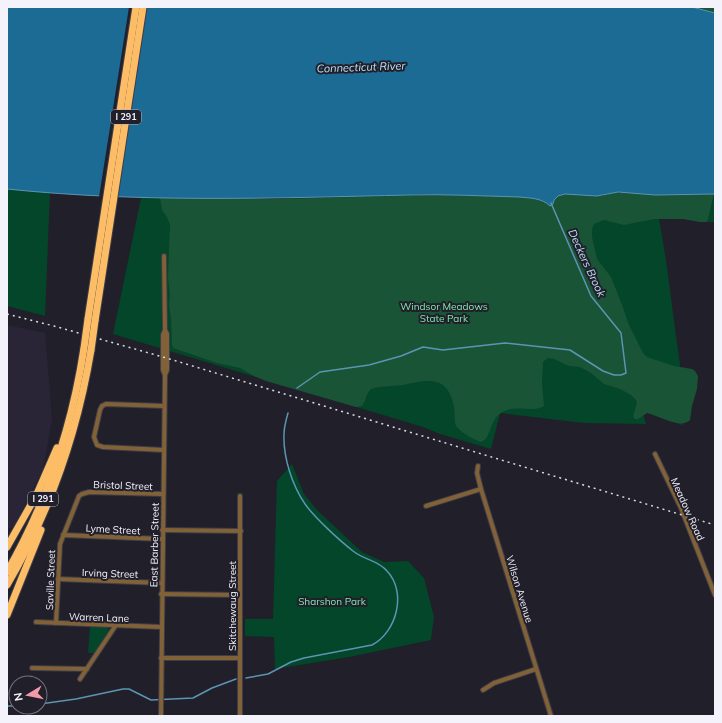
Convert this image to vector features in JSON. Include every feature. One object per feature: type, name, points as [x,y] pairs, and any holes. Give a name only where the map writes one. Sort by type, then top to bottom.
[{"type":"highway","name":"I 291","points":[[7,585],[33,537],[57,481],[78,416],[136,7]]},
{"type":"highway","name":"I 291","points":[[105,227],[143,7]]},
{"type":"highway","name":"I 291","points":[[7,572],[31,527],[45,495],[58,459],[69,422],[87,349]]},
{"type":"highway","points":[[7,547],[37,494],[69,422]]},
{"type":"highway","points":[[7,615],[51,506],[57,481]]},
{"type":"street","name":"East Barber Street","points":[[161,716],[164,406],[165,375],[167,364],[164,256]]},
{"type":"street","points":[[164,406],[110,404],[102,406],[94,437],[97,446],[164,450]]},
{"type":"street","name":"Meadow Road","points":[[655,454],[681,508],[715,595]]},
{"type":"street","name":"Wilson Avenue","points":[[478,466],[477,473],[481,489],[551,716]]},
{"type":"street","points":[[426,506],[481,489]]},
{"type":"street","name":"Bristol Street","points":[[82,494],[89,492],[163,494]]},
{"type":"street","name":"Saville Street","points":[[56,623],[60,544],[78,499],[82,494]]},
{"type":"street","name":"Skitchewaug Street","points":[[240,496],[240,716]]},
{"type":"street","points":[[162,530],[241,531]]},
{"type":"street","name":"Lyme Street","points":[[63,535],[162,539]]},
{"type":"street","name":"Irving Street","points":[[58,579],[162,583]]},
{"type":"street","points":[[162,594],[240,595]]},
{"type":"street","name":"Warren Lane","points":[[36,622],[161,627]]},
{"type":"street","points":[[80,679],[116,625]]},
{"type":"street","points":[[161,658],[240,658]]},
{"type":"street","points":[[32,668],[87,669]]},
{"type":"street","points":[[484,690],[494,683],[536,669]]},
{"type":"shaded area","points":[[7,325],[45,333],[52,419],[43,469],[13,528],[7,528]]},
{"type":"green space","points":[[692,7],[715,7],[715,13]]},
{"type":"green space","points":[[7,189],[50,192],[45,316],[7,306]]},
{"type":"green space","name":"Windsor Meadows State Park","points":[[614,192],[655,195],[714,194],[708,220],[706,222],[683,219],[654,219],[624,225],[604,220],[594,224],[592,229],[592,237],[597,259],[611,277],[629,325],[643,353],[647,357],[674,366],[692,369],[698,376],[697,389],[690,420],[686,423],[675,423],[647,413],[638,419],[635,419],[633,417],[637,402],[631,395],[620,389],[604,384],[591,373],[580,367],[569,366],[554,359],[548,358],[543,362],[542,384],[544,406],[535,409],[509,409],[504,411],[495,419],[487,437],[481,442],[458,429],[455,422],[454,407],[451,397],[447,389],[442,384],[436,382],[421,381],[372,389],[370,390],[362,406],[356,407],[266,381],[240,368],[217,363],[173,348],[168,277],[170,225],[162,210],[160,198],[275,199],[443,195],[528,197],[546,201],[550,206],[553,205],[554,200],[558,196],[563,194],[600,196]]},
{"type":"green space","points":[[714,194],[715,222],[706,222],[708,220]]},
{"type":"green space","name":"Windsor Meadows State Park","points":[[409,195],[655,195],[666,260],[686,411],[682,425],[642,411],[646,424],[584,423],[500,413],[491,449],[440,434],[423,427],[113,334],[141,198],[275,199]]},
{"type":"green space","name":"Sharshon Park","points":[[292,464],[304,494],[318,511],[362,552],[384,562],[408,561],[424,578],[434,617],[431,640],[349,657],[275,669],[274,637],[245,636],[245,619],[273,619],[277,481]]},
{"type":"green space","points":[[90,627],[107,627],[109,630],[95,653],[88,653]]},
{"type":"water","name":"Connecticut River","points":[[7,7],[692,7],[715,13],[715,194],[655,195],[618,192],[597,196],[565,194],[558,196],[550,206],[540,200],[519,197],[424,195],[158,198],[7,189]]},
{"type":"pier","points":[[129,7],[147,7],[117,199],[99,197]]},
{"type":"waterway","name":"Deckers Brook","points":[[297,388],[320,372],[369,365],[401,356],[423,347],[443,350],[505,343],[570,350],[603,371],[614,375],[626,373],[621,333],[591,296],[551,203]]},
{"type":"waterway","name":"Deckers Brook","points":[[246,678],[268,674],[291,662],[304,658],[372,645],[381,639],[388,631],[393,621],[398,600],[397,590],[387,571],[379,564],[357,554],[341,541],[315,516],[300,496],[292,480],[285,452],[284,431],[288,413]]},
{"type":"waterway","name":"Deckers Brook","points":[[48,703],[76,699],[123,689],[129,689],[151,700],[193,698],[212,688],[236,679]]},
{"type":"railway","points":[[7,314],[163,357],[715,525]]}]
